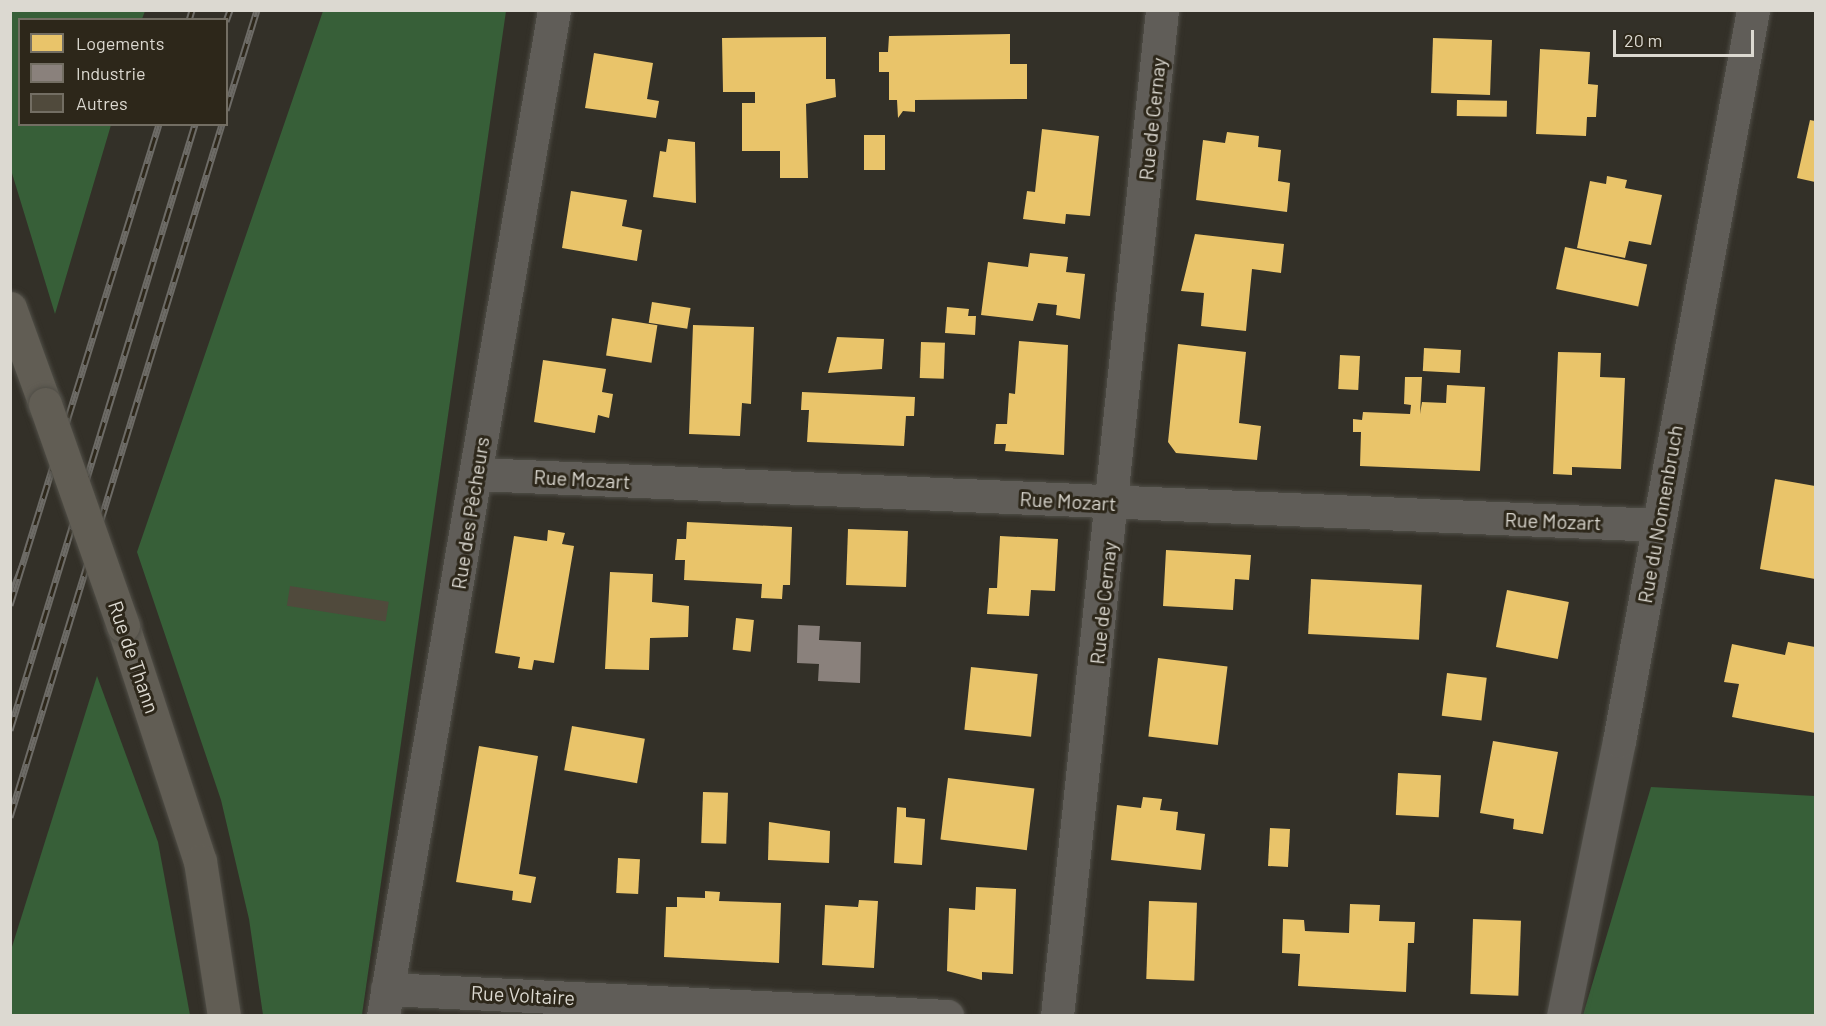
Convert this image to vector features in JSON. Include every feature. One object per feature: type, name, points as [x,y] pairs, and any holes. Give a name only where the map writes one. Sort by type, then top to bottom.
[{"type":"main road","name":"Rue de Thann","points":[[10,308],[123,626],[200,861],[224,1016]]},
{"type":"street","name":"Rue des Pêcheurs","points":[[385,1002],[477,474],[554,10]]},
{"type":"street","name":"Rue de Cernay","points":[[1057,1016],[1114,503],[1162,10]]},
{"type":"street","name":"Rue du Nonnenbruch","points":[[1563,1016],[1658,525],[1753,10]]},
{"type":"street","name":"Rue Mozart","points":[[477,474],[1658,525]]},
{"type":"street","name":"Rue Voltaire","points":[[385,1002],[947,1016]]},
{"type":"green space","points":[[10,11],[145,11],[142,18],[18,18],[18,126],[111,126],[55,314],[11,170]]},
{"type":"green space","points":[[323,11],[506,11],[362,1015],[263,1015],[249,919],[221,800],[137,552]]},
{"type":"green space","points":[[97,676],[158,842],[190,1015],[11,1015],[11,950]]},
{"type":"green space","points":[[1651,787],[1815,796],[1815,1015],[1583,1015]]},
{"type":"building: Logements","points":[[1010,34],[1010,64],[1027,64],[1027,99],[915,100],[915,112],[903,111],[898,118],[897,100],[889,100],[889,72],[879,72],[879,52],[888,52],[889,36]]},
{"type":"building: Logements","points":[[826,37],[826,79],[835,79],[836,97],[806,104],[808,178],[780,178],[780,151],[742,151],[742,103],[755,103],[755,92],[723,92],[722,38]]},
{"type":"building: Logements","points":[[1433,38],[1492,40],[1490,95],[1431,93]]},
{"type":"building: Logements","points":[[1540,49],[1590,52],[1588,84],[1598,85],[1596,117],[1587,117],[1586,136],[1536,134]]},
{"type":"building: Logements","points":[[594,53],[653,63],[647,99],[659,101],[656,118],[585,108]]},
{"type":"building: Logements","points":[[1457,100],[1507,101],[1507,117],[1457,116]]},
{"type":"building: Logements","points":[[1810,120],[1815,121],[1815,182],[1797,178]]},
{"type":"building: Logements","points":[[1042,129],[1099,136],[1090,216],[1066,214],[1065,224],[1023,219],[1027,191],[1035,192]]},
{"type":"building: Logements","points":[[1227,132],[1259,136],[1258,147],[1281,150],[1278,181],[1290,183],[1287,212],[1196,200],[1203,140],[1225,143]]},
{"type":"building: Logements","points":[[864,135],[885,135],[885,170],[864,170]]},
{"type":"building: Logements","points":[[668,139],[695,142],[696,203],[653,197],[660,151],[666,152]]},
{"type":"building: Logements","points":[[1607,176],[1627,180],[1625,188],[1662,195],[1651,245],[1629,241],[1625,258],[1577,248],[1590,181],[1606,184]]},
{"type":"building: Logements","points":[[571,191],[627,200],[622,226],[642,230],[637,261],[562,248]]},
{"type":"building: Logements","points":[[1195,234],[1284,244],[1281,273],[1252,269],[1246,331],[1201,326],[1204,293],[1181,291]]},
{"type":"building: Logements","points":[[1565,247],[1647,264],[1638,307],[1556,289]]},
{"type":"building: Logements","points":[[1030,253],[1068,257],[1066,272],[1085,274],[1080,319],[1056,315],[1057,305],[1038,303],[1033,321],[981,315],[988,262],[1028,267]]},
{"type":"building: Logements","points":[[652,302],[691,308],[687,329],[649,323]]},
{"type":"building: Logements","points":[[947,307],[969,309],[968,316],[976,316],[975,335],[945,333]]},
{"type":"building: Logements","points":[[612,318],[657,325],[651,363],[606,356]]},
{"type":"building: Logements","points":[[693,325],[754,327],[751,404],[742,403],[740,436],[689,434]]},
{"type":"building: Logements","points":[[837,337],[884,339],[882,369],[828,373]]},
{"type":"building: Logements","points":[[1019,341],[1068,345],[1064,455],[1005,451],[1006,444],[994,444],[996,424],[1007,424],[1009,393],[1015,394]]},
{"type":"building: Logements","points":[[921,342],[945,343],[944,379],[920,378]]},
{"type":"building: Logements","points":[[1178,344],[1246,352],[1239,423],[1261,426],[1257,460],[1176,453],[1168,442]]},
{"type":"building: Logements","points":[[1424,348],[1461,350],[1460,373],[1423,371]]},
{"type":"building: Logements","points":[[1558,352],[1601,353],[1600,377],[1625,378],[1621,469],[1572,467],[1572,475],[1553,474]]},
{"type":"building: Logements","points":[[1340,355],[1360,356],[1358,390],[1338,389]]},
{"type":"building: Logements","points":[[543,360],[606,369],[602,392],[613,394],[609,418],[598,415],[595,433],[534,422]]},
{"type":"building: Logements","points":[[1405,377],[1422,377],[1420,414],[1422,402],[1446,403],[1447,385],[1485,387],[1480,471],[1360,466],[1361,432],[1353,432],[1353,419],[1362,420],[1363,412],[1410,414],[1411,405],[1404,404]]},
{"type":"building: Logements","points":[[802,392],[915,397],[914,416],[906,416],[904,446],[807,442],[809,410],[801,410]]},
{"type":"building: Logements","points":[[1775,479],[1815,486],[1815,579],[1760,569]]},
{"type":"building: Logements","points":[[687,522],[792,527],[790,585],[783,585],[782,599],[761,598],[762,584],[684,580],[685,560],[675,560],[677,539],[686,539]]},
{"type":"building: Logements","points":[[848,529],[908,531],[906,587],[846,585]]},
{"type":"building: Logements","points":[[548,530],[565,533],[562,544],[574,546],[554,663],[534,660],[532,670],[518,668],[520,657],[495,653],[514,536],[547,541]]},
{"type":"building: Logements","points":[[1000,536],[1058,539],[1055,591],[1031,590],[1029,616],[987,614],[989,588],[997,588]]},
{"type":"building: Logements","points":[[1166,550],[1251,555],[1249,580],[1235,579],[1233,610],[1163,606]]},
{"type":"building: Logements","points":[[610,572],[653,574],[652,602],[689,606],[688,637],[650,638],[649,670],[605,669]]},
{"type":"building: Logements","points":[[1311,579],[1422,585],[1419,640],[1308,634]]},
{"type":"building: Logements","points":[[1507,590],[1569,602],[1558,659],[1496,647]]},
{"type":"building: Logements","points":[[736,618],[754,620],[751,652],[733,650]]},
{"type":"building: Logements","points":[[1788,642],[1815,647],[1815,733],[1732,717],[1739,684],[1724,682],[1732,644],[1785,655]]},
{"type":"building: Logements","points":[[1158,658],[1227,667],[1218,745],[1148,736]]},
{"type":"building: Logements","points":[[971,667],[1038,674],[1031,737],[964,730]]},
{"type":"building: Logements","points":[[1447,673],[1487,678],[1481,721],[1442,716]]},
{"type":"building: Logements","points":[[572,726],[645,739],[637,783],[564,770]]},
{"type":"building: Logements","points":[[1493,741],[1558,752],[1543,834],[1513,829],[1514,819],[1480,813]]},
{"type":"building: Logements","points":[[479,746],[538,756],[519,874],[536,877],[531,903],[512,900],[513,891],[456,882]]},
{"type":"building: Logements","points":[[1398,773],[1441,775],[1439,817],[1396,815]]},
{"type":"building: Logements","points":[[948,778],[1034,789],[1027,850],[940,840]]},
{"type":"building: Logements","points":[[703,792],[728,793],[726,844],[701,843]]},
{"type":"building: Logements","points":[[1143,797],[1162,799],[1160,810],[1178,812],[1176,830],[1205,834],[1201,870],[1111,860],[1117,805],[1141,808]]},
{"type":"building: Logements","points":[[897,807],[906,808],[906,817],[925,819],[922,865],[894,863]]},
{"type":"building: Logements","points":[[769,822],[830,831],[829,863],[768,860]]},
{"type":"building: Logements","points":[[1270,828],[1290,829],[1288,867],[1268,866]]},
{"type":"building: Logements","points":[[618,858],[640,859],[638,894],[616,893]]},
{"type":"building: Logements","points":[[976,887],[1016,889],[1013,974],[982,972],[982,980],[947,971],[949,908],[975,910]]},
{"type":"building: Logements","points":[[705,891],[720,892],[719,901],[781,903],[779,963],[664,957],[666,907],[677,907],[677,897],[705,898]]},
{"type":"building: Logements","points":[[859,900],[878,901],[874,968],[822,965],[825,905],[858,907]]},
{"type":"building: Logements","points":[[1149,901],[1197,903],[1194,981],[1146,979]]},
{"type":"building: Logements","points":[[1350,904],[1380,905],[1379,921],[1415,922],[1414,943],[1408,943],[1406,992],[1298,986],[1300,954],[1282,953],[1283,919],[1304,920],[1305,931],[1349,933]]},
{"type":"building: Logements","points":[[1473,919],[1521,921],[1518,996],[1470,994]]},
{"type":"building: Industrie","points":[[798,625],[820,626],[819,640],[861,642],[860,683],[818,681],[819,664],[797,663]]},
{"type":"building: Autres","points":[[290,586],[389,602],[386,621],[287,606]]},
{"type":"tram line","points":[[10,591],[37,522]]},
{"type":"railway","points":[[190,18],[192,10]]},
{"type":"railway","points":[[227,18],[230,10]]},
{"type":"railway","points":[[228,104],[257,10]]},
{"type":"railway","points":[[10,605],[158,126]]},
{"type":"railway","points":[[10,730],[194,126]]},
{"type":"railway","points":[[10,817],[221,126]]}]
